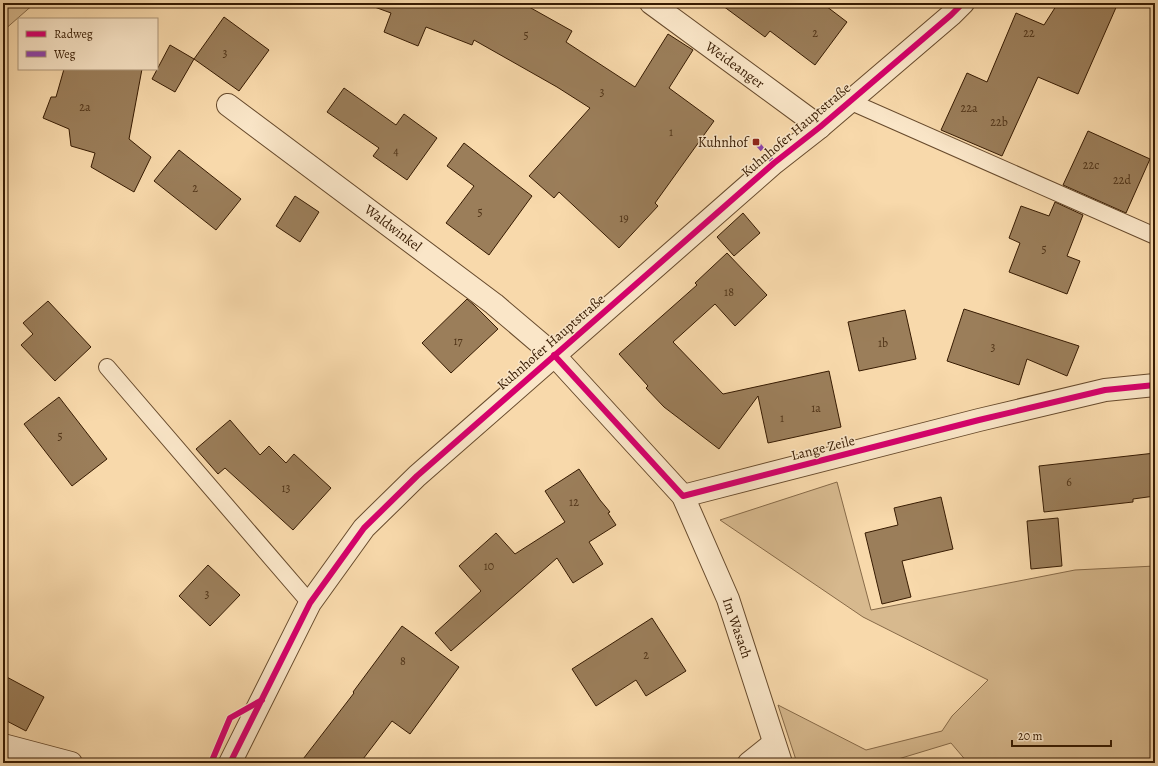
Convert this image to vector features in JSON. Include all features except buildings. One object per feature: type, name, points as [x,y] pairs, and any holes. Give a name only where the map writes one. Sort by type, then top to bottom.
[{"type":"street","name":"Weideanger","points":[[650,3],[820,127]]},
{"type":"street","name":"Kuhnhofer Hauptstraße","points":[[230,763],[310,603],[364,528],[417,476],[774,163],[820,127],[951,15],[963,3]]},
{"type":"street","name":"Waldwinkel","points":[[228,104],[494,304],[554,356]]},
{"type":"street","points":[[554,356],[683,496]]},
{"type":"street","name":"Lange Zeile","points":[[683,496],[979,420],[1105,390],[1155,385]]},
{"type":"street","name":"Im Wasach","points":[[683,496],[728,599],[781,763]]},
{"type":"street","points":[[749,763],[774,743]]},
{"type":"street","points":[[3,745],[46,760],[71,763]]},
{"type":"lane","name":"Kuhnhofer Hauptstraße","points":[[849,101],[1155,236]]},
{"type":"lane","points":[[107,367],[310,603]]},
{"type":"shaded area","points":[[3,3],[35,3],[3,31]]},
{"type":"shaded area","points":[[837,482],[871,610],[1075,570],[1155,566],[1155,763],[968,763],[951,743],[885,763],[797,763],[778,705],[866,750],[942,731],[952,716],[988,680],[863,617],[720,520]]},
{"type":"marked path","points":[[756,142],[774,163]]},
{"type":"cycle path","points":[[230,763],[310,603],[364,528],[417,476],[774,163],[820,127],[951,15],[963,3]]},
{"type":"cycle path","points":[[554,355],[683,496],[979,420],[1105,390],[1155,385]]},
{"type":"cycle path","points":[[211,763],[230,718],[262,700]]},
{"type":"place","name":"Kuhnhof","points":[[756,142]]}]
